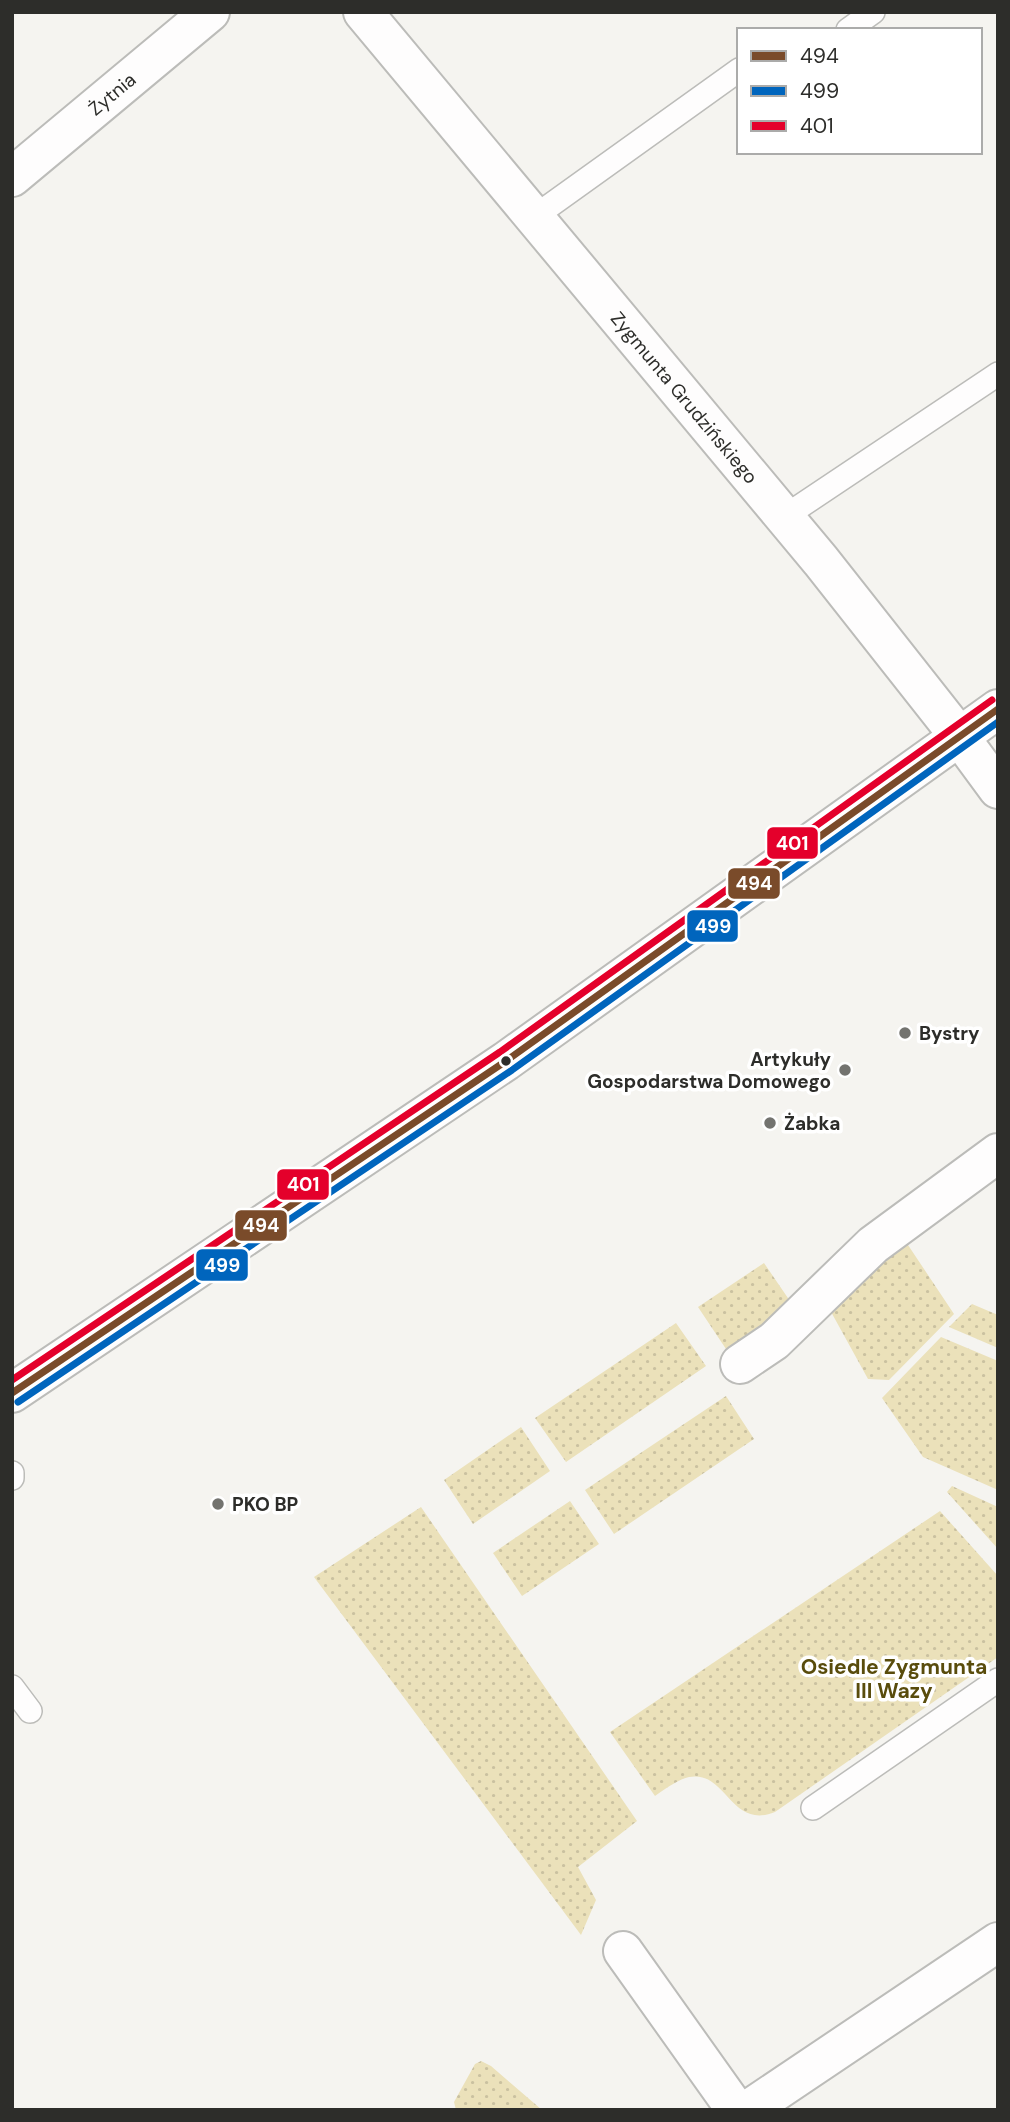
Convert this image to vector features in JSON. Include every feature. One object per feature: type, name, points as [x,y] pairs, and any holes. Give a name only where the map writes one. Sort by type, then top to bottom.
[{"type":"street","name":"Żytnia","points":[[12,177],[210,12]]},
{"type":"street","name":"Zygmunta Grudzińskiego","points":[[363,12],[880,634],[998,789]]},
{"type":"street","points":[[12,1394],[506,1061],[998,709]]},
{"type":"street","points":[[740,1364],[774,1341],[873,1245],[998,1153]]},
{"type":"street","points":[[748,2110],[998,1942]]},
{"type":"street","points":[[623,1951],[736,2110]]},
{"type":"lane","points":[[851,28],[873,12]]},
{"type":"lane","points":[[534,217],[737,71]]},
{"type":"lane","points":[[784,517],[998,374]]},
{"type":"lane","points":[[813,1808],[998,1680]]},
{"type":"lane","points":[[12,1687],[30,1711]]},
{"type":"shaded area","points":[[904,1239],[954,1314],[889,1380],[868,1379],[830,1310]]},
{"type":"shaded area","points":[[764,1263],[790,1301],[788,1306],[728,1352],[698,1307]]},
{"type":"shaded area","points":[[972,1304],[998,1315],[998,1348],[949,1327]]},
{"type":"shaded area","points":[[676,1323],[706,1366],[566,1462],[535,1418]]},
{"type":"shaded area","points":[[941,1337],[998,1361],[998,1490],[923,1457],[882,1398]]},
{"type":"shaded area","points":[[726,1396],[754,1439],[614,1534],[585,1490]]},
{"type":"shaded area","points":[[521,1427],[550,1471],[473,1524],[444,1480]]},
{"type":"shaded area","points":[[952,1486],[998,1507],[998,1549],[947,1492]]},
{"type":"shaded area","points":[[570,1501],[599,1544],[522,1596],[493,1553]]},
{"type":"shaded area","points":[[421,1507],[637,1821],[578,1867],[596,1900],[581,1935],[314,1577]]},
{"type":"shaded area","points":[[940,1511],[998,1576],[998,1657],[775,1812],[760,1815],[748,1813],[712,1782],[702,1777],[685,1778],[655,1796],[610,1732]]},
{"type":"shaded area","points":[[481,2061],[491,2066],[542,2110],[456,2110],[454,2102],[475,2064]]},
{"type":"transit line","name":"401","points":[[12,1380],[500,1052],[992,700]]},
{"type":"transit line","name":"494","points":[[12,1393],[506,1061],[998,709]]},
{"type":"transit line","name":"499","points":[[18,1402],[512,1070],[998,722]]},
{"type":"place","name":"Bystry","points":[[905,1033]]},
{"type":"place","name":"Artykuły Gospodarstwa Domowego","points":[[845,1070]]},
{"type":"place","name":"Żabka","points":[[770,1123]]},
{"type":"place","name":"PKO BP","points":[[218,1504]]},
{"type":"district","name":"Osiedle Zygmunta III Wazy","points":[[894,1679]]}]
